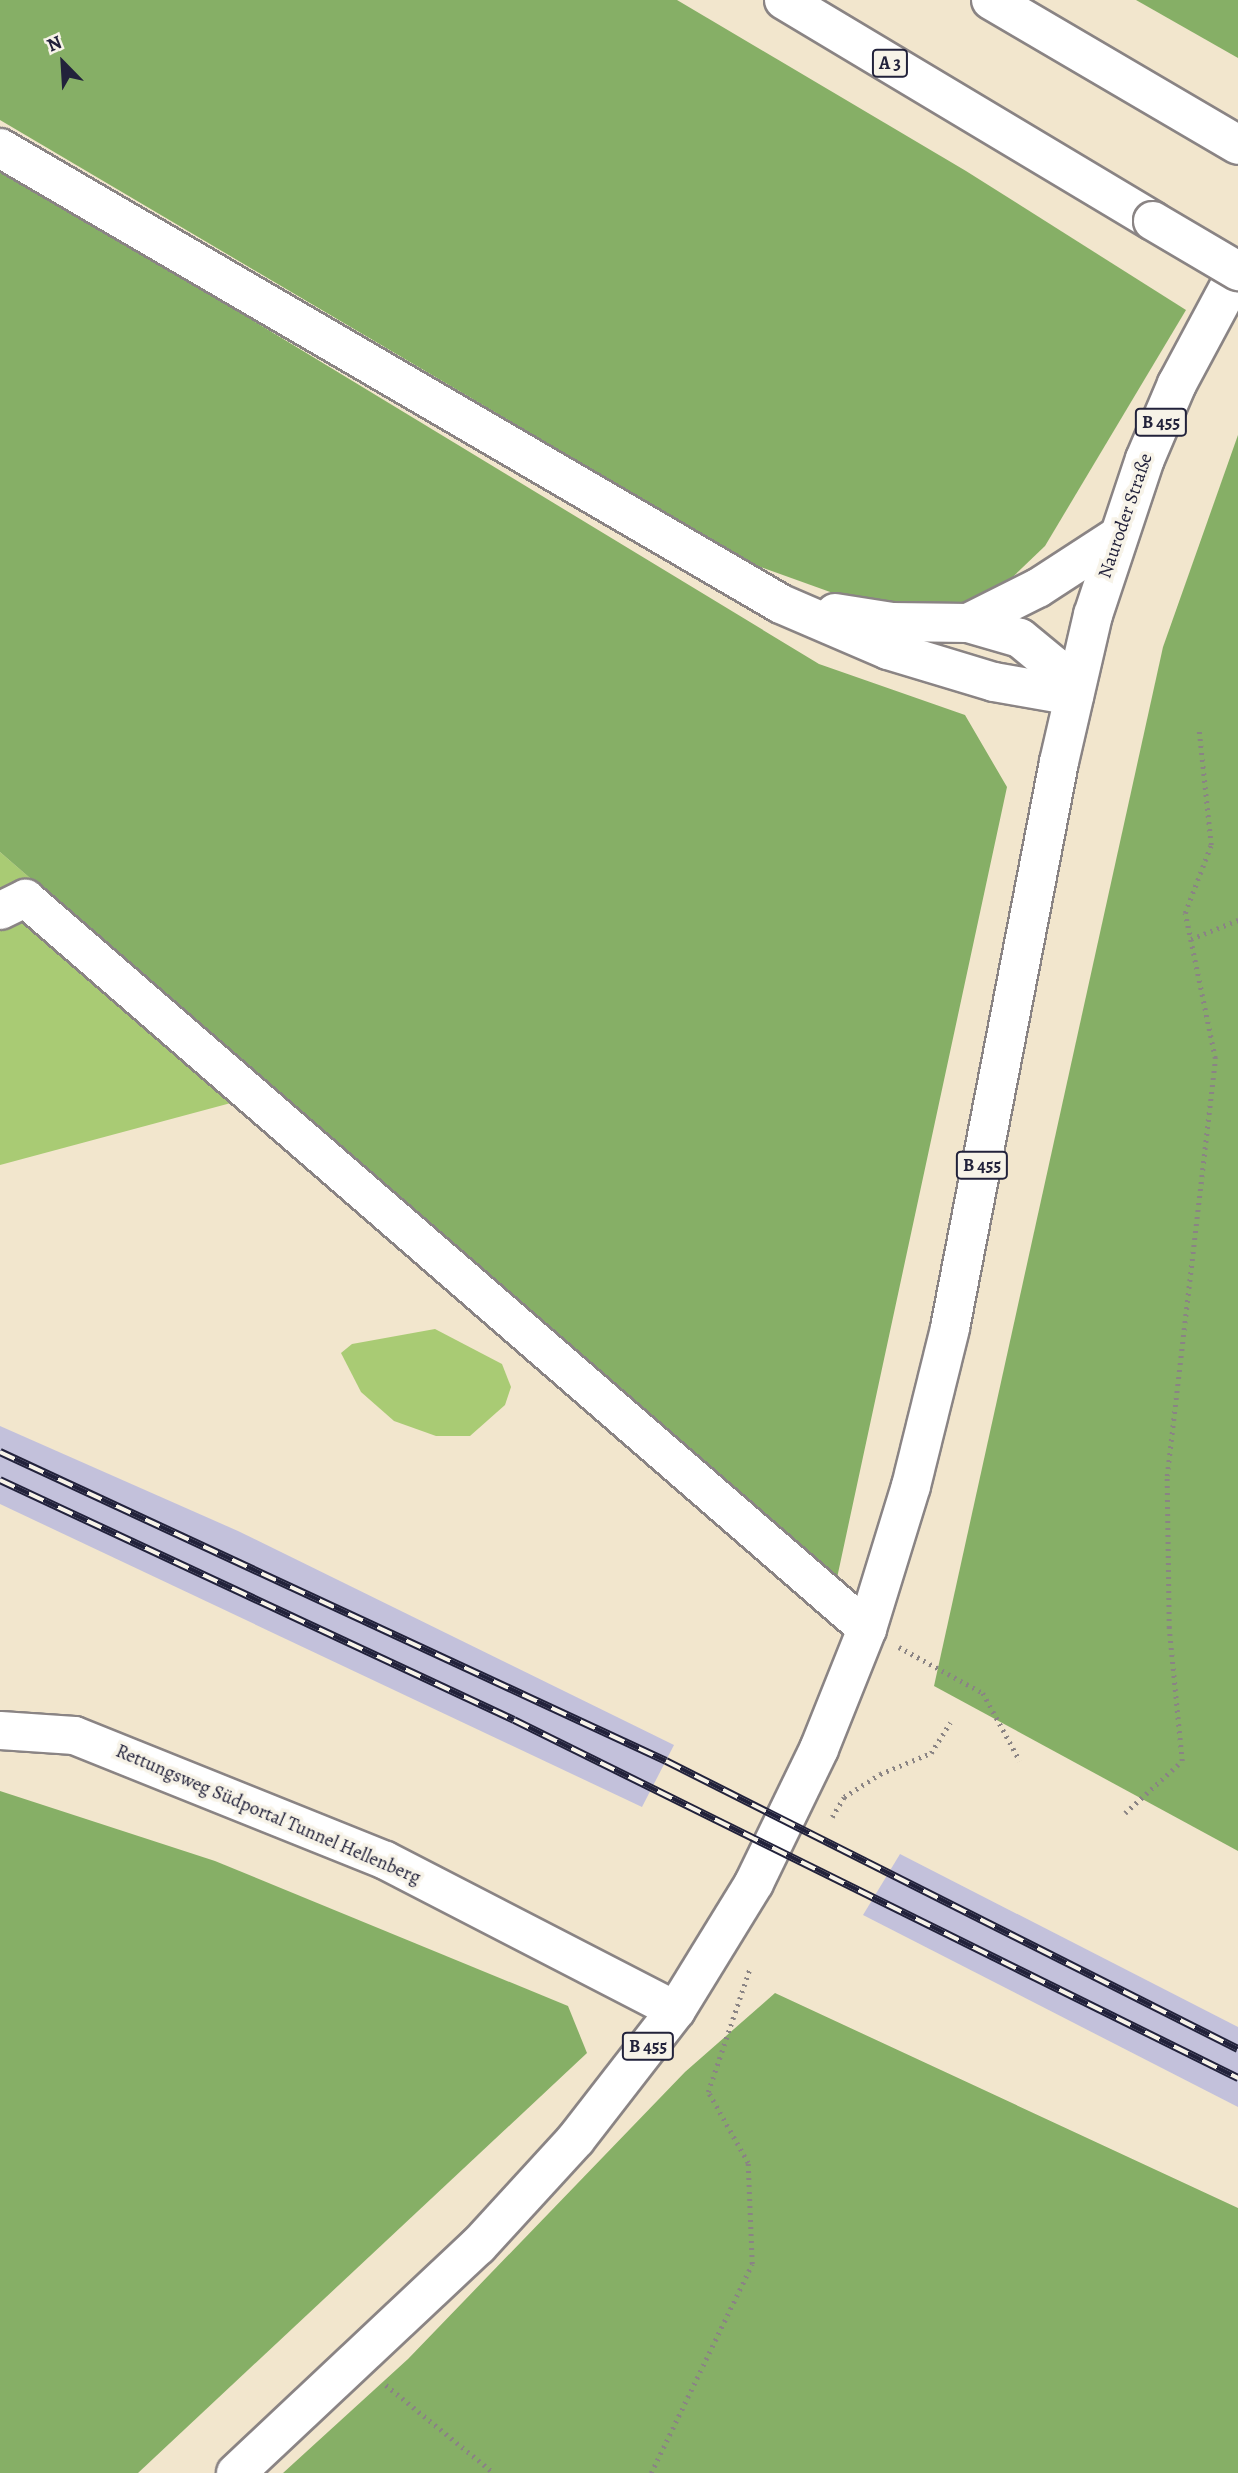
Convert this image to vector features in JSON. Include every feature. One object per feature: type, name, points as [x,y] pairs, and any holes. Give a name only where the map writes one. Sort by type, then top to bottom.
[{"type":"main road","name":"A 3","points":[[784,0],[1238,271]]},
{"type":"main road","points":[[991,0],[1238,145]]},
{"type":"main road","points":[[0,148],[781,604],[888,650],[994,682],[1074,696]]},
{"type":"main road","name":"Nauroder Straße","points":[[1074,696],[1118,536],[1177,384],[1238,271]]},
{"type":"main road","points":[[968,623],[1038,587],[1118,536]]},
{"type":"main road","points":[[781,604],[892,622],[968,623],[1020,638],[1054,666],[1074,696]]},
{"type":"main road","name":"B 455","points":[[236,2473],[358,2362],[478,2246],[576,2139],[676,2010],[754,1883],[819,1749],[867,1629],[911,1486],[950,1328],[1074,696]]},
{"type":"lane","points":[[0,909],[25,898],[867,1629]]},
{"type":"lane","name":"Rettungsweg Südportal Tunnel Hellenberg","points":[[0,1730],[74,1735],[385,1860],[676,2010]]},
{"type":"path","points":[[1125,1813],[1182,1761],[1169,1628],[1167,1476],[1215,1058],[1185,913],[1211,845],[1199,731]]},
{"type":"path","points":[[1191,939],[1238,920]]},
{"type":"path","points":[[867,1629],[983,1693],[1020,1762]]},
{"type":"path","points":[[831,1819],[844,1797],[880,1774],[931,1753],[950,1723]]},
{"type":"path","points":[[651,2473],[752,2264],[748,2163],[708,2092],[754,1956]]},
{"type":"path","points":[[358,2362],[494,2473]]},
{"type":"shaded area","points":[[0,1426],[238,1531],[674,1745],[642,1807],[0,1504]]},
{"type":"shaded area","points":[[900,1854],[1238,2027],[1238,2107],[863,1915]]},
{"type":"green space","points":[[0,0],[677,0],[966,171],[1186,310],[1045,546],[996,593],[938,609],[858,602],[752,564],[0,120]]},
{"type":"green space","points":[[1136,0],[1238,0],[1238,58]]},
{"type":"green space","points":[[0,167],[819,664],[965,715],[1007,787],[837,1578],[0,852]]},
{"type":"green space","points":[[1238,435],[1238,1851],[934,1686],[1163,647]]},
{"type":"green space","points":[[0,852],[276,1091],[0,1165]]},
{"type":"green space","points":[[435,1329],[502,1364],[511,1387],[505,1405],[470,1436],[436,1436],[394,1421],[361,1392],[341,1353],[352,1344]]},
{"type":"green space","points":[[0,1791],[215,1861],[568,2006],[587,2053],[138,2473],[0,2473]]},
{"type":"green space","points":[[775,1993],[1238,2208],[1238,2473],[283,2473],[408,2359],[685,2072]]},
{"type":"railway","points":[[0,1452],[666,1761],[1238,2049]]},
{"type":"railway","points":[[0,1480],[514,1720],[1238,2078]]}]
